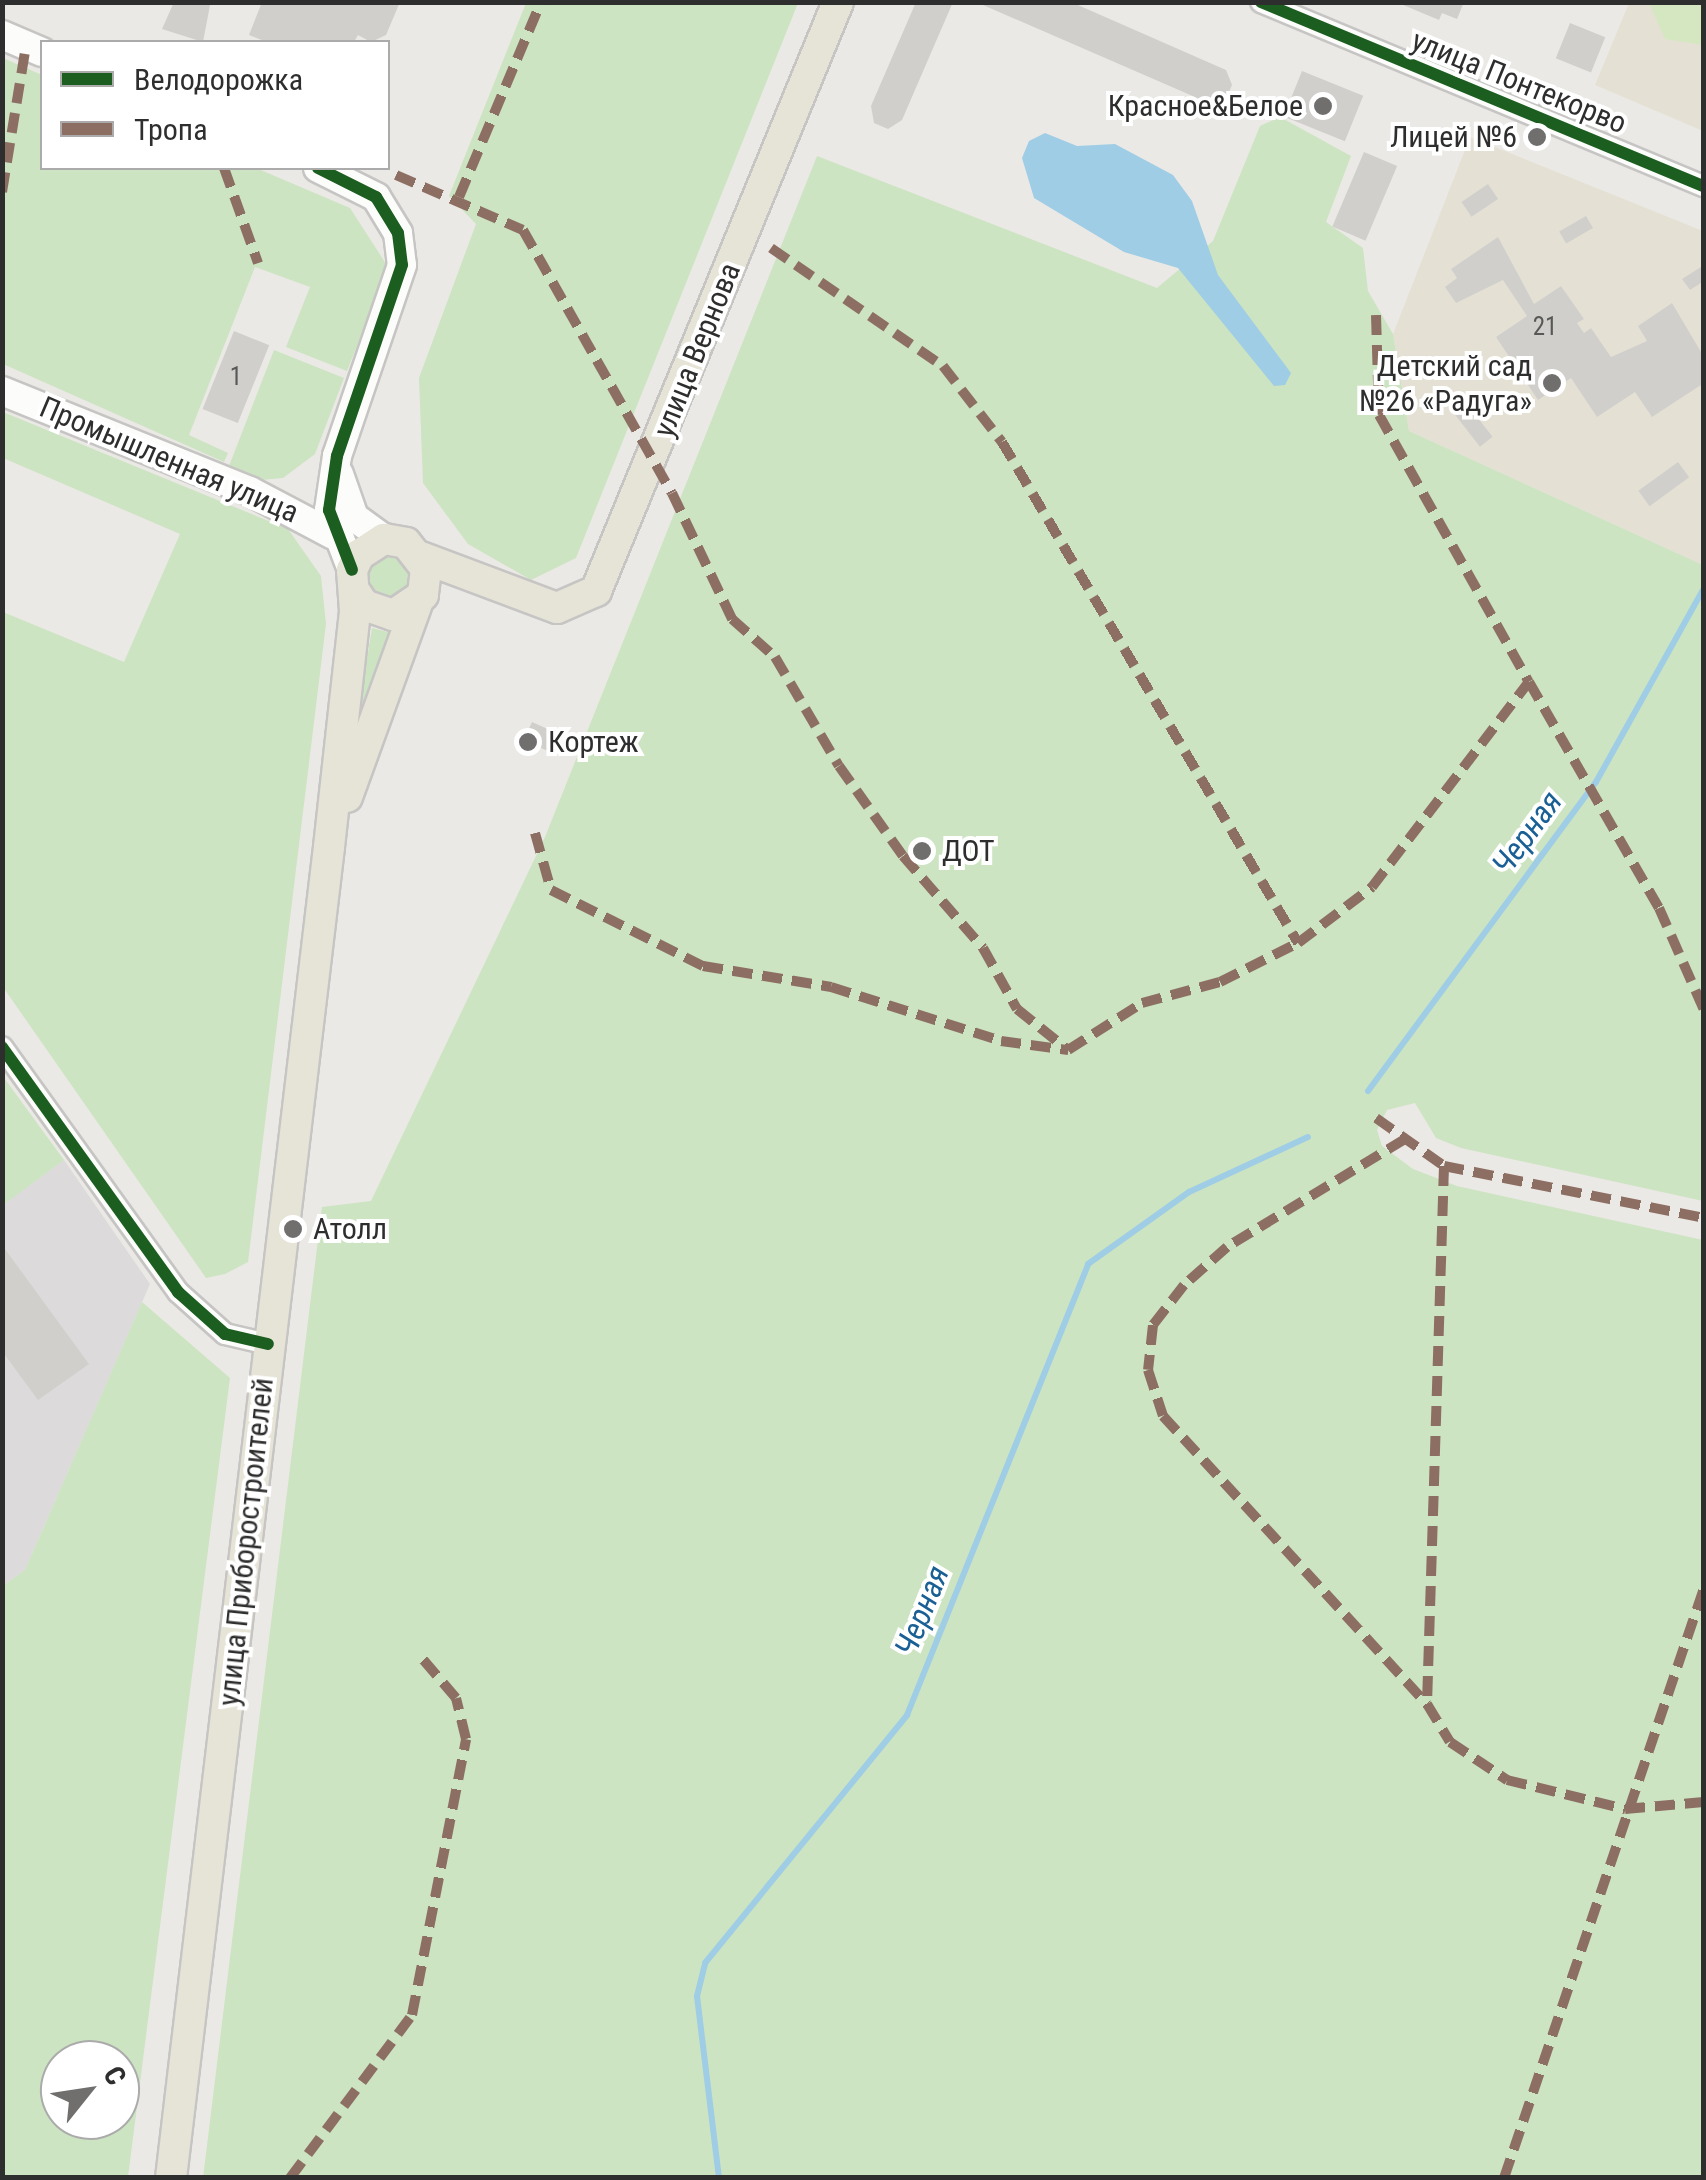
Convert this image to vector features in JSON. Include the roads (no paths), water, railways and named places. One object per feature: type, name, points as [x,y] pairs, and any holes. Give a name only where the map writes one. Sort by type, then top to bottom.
[{"type":"main road","name":"улица Вернова","points":[[421,557],[492,590],[557,608],[596,590],[838,2]]},
{"type":"main road","points":[[384,539],[421,557],[420,600],[376,613],[353,580],[359,555],[384,539]]},
{"type":"main road","name":"улица Приборостроителей","points":[[171,2178],[329,847],[353,580]]},
{"type":"main road","name":"улица Вернова","points":[[420,600],[492,590]]},
{"type":"main road","name":"улица Приборостроителей","points":[[329,847],[420,600]]},
{"type":"street","name":"улица Понтекорво","points":[[1261,2],[1704,186]]},
{"type":"street","points":[[2,35],[40,51]]},
{"type":"street","points":[[322,170],[376,198],[398,233],[402,266],[338,456],[334,535],[353,580]]},
{"type":"street","name":"Промышленная улица","points":[[2,390],[250,491],[334,535]]},
{"type":"street","points":[[338,456],[344,501],[384,539]]},
{"type":"street","points":[[2,1046],[178,1292],[225,1334],[268,1344]]},
{"type":"water","points":[[1045,133],[1077,146],[1115,144],[1173,175],[1192,201],[1218,275],[1291,373],[1285,385],[1274,386],[1178,268],[1124,252],[1034,198],[1022,158],[1029,141]]},
{"type":"waterway","name":"Черная","points":[[1368,1091],[1596,782],[1703,590]]},
{"type":"waterway","name":"Черная","points":[[719,2178],[697,1996],[705,1963],[907,1715],[1088,1264],[1189,1192],[1308,1137]]},
{"type":"place","name":"Красное&Белое","points":[[1323,106]]},
{"type":"place","name":"Лицей №6","points":[[1537,137]]},
{"type":"place","name":"Детский сад №26 «Радуга»","points":[[1552,383]]},
{"type":"place","name":"Кортеж","points":[[528,742]]},
{"type":"place","name":"ДОТ","points":[[922,851]]},
{"type":"place","name":"Атолл","points":[[293,1229]]}]
